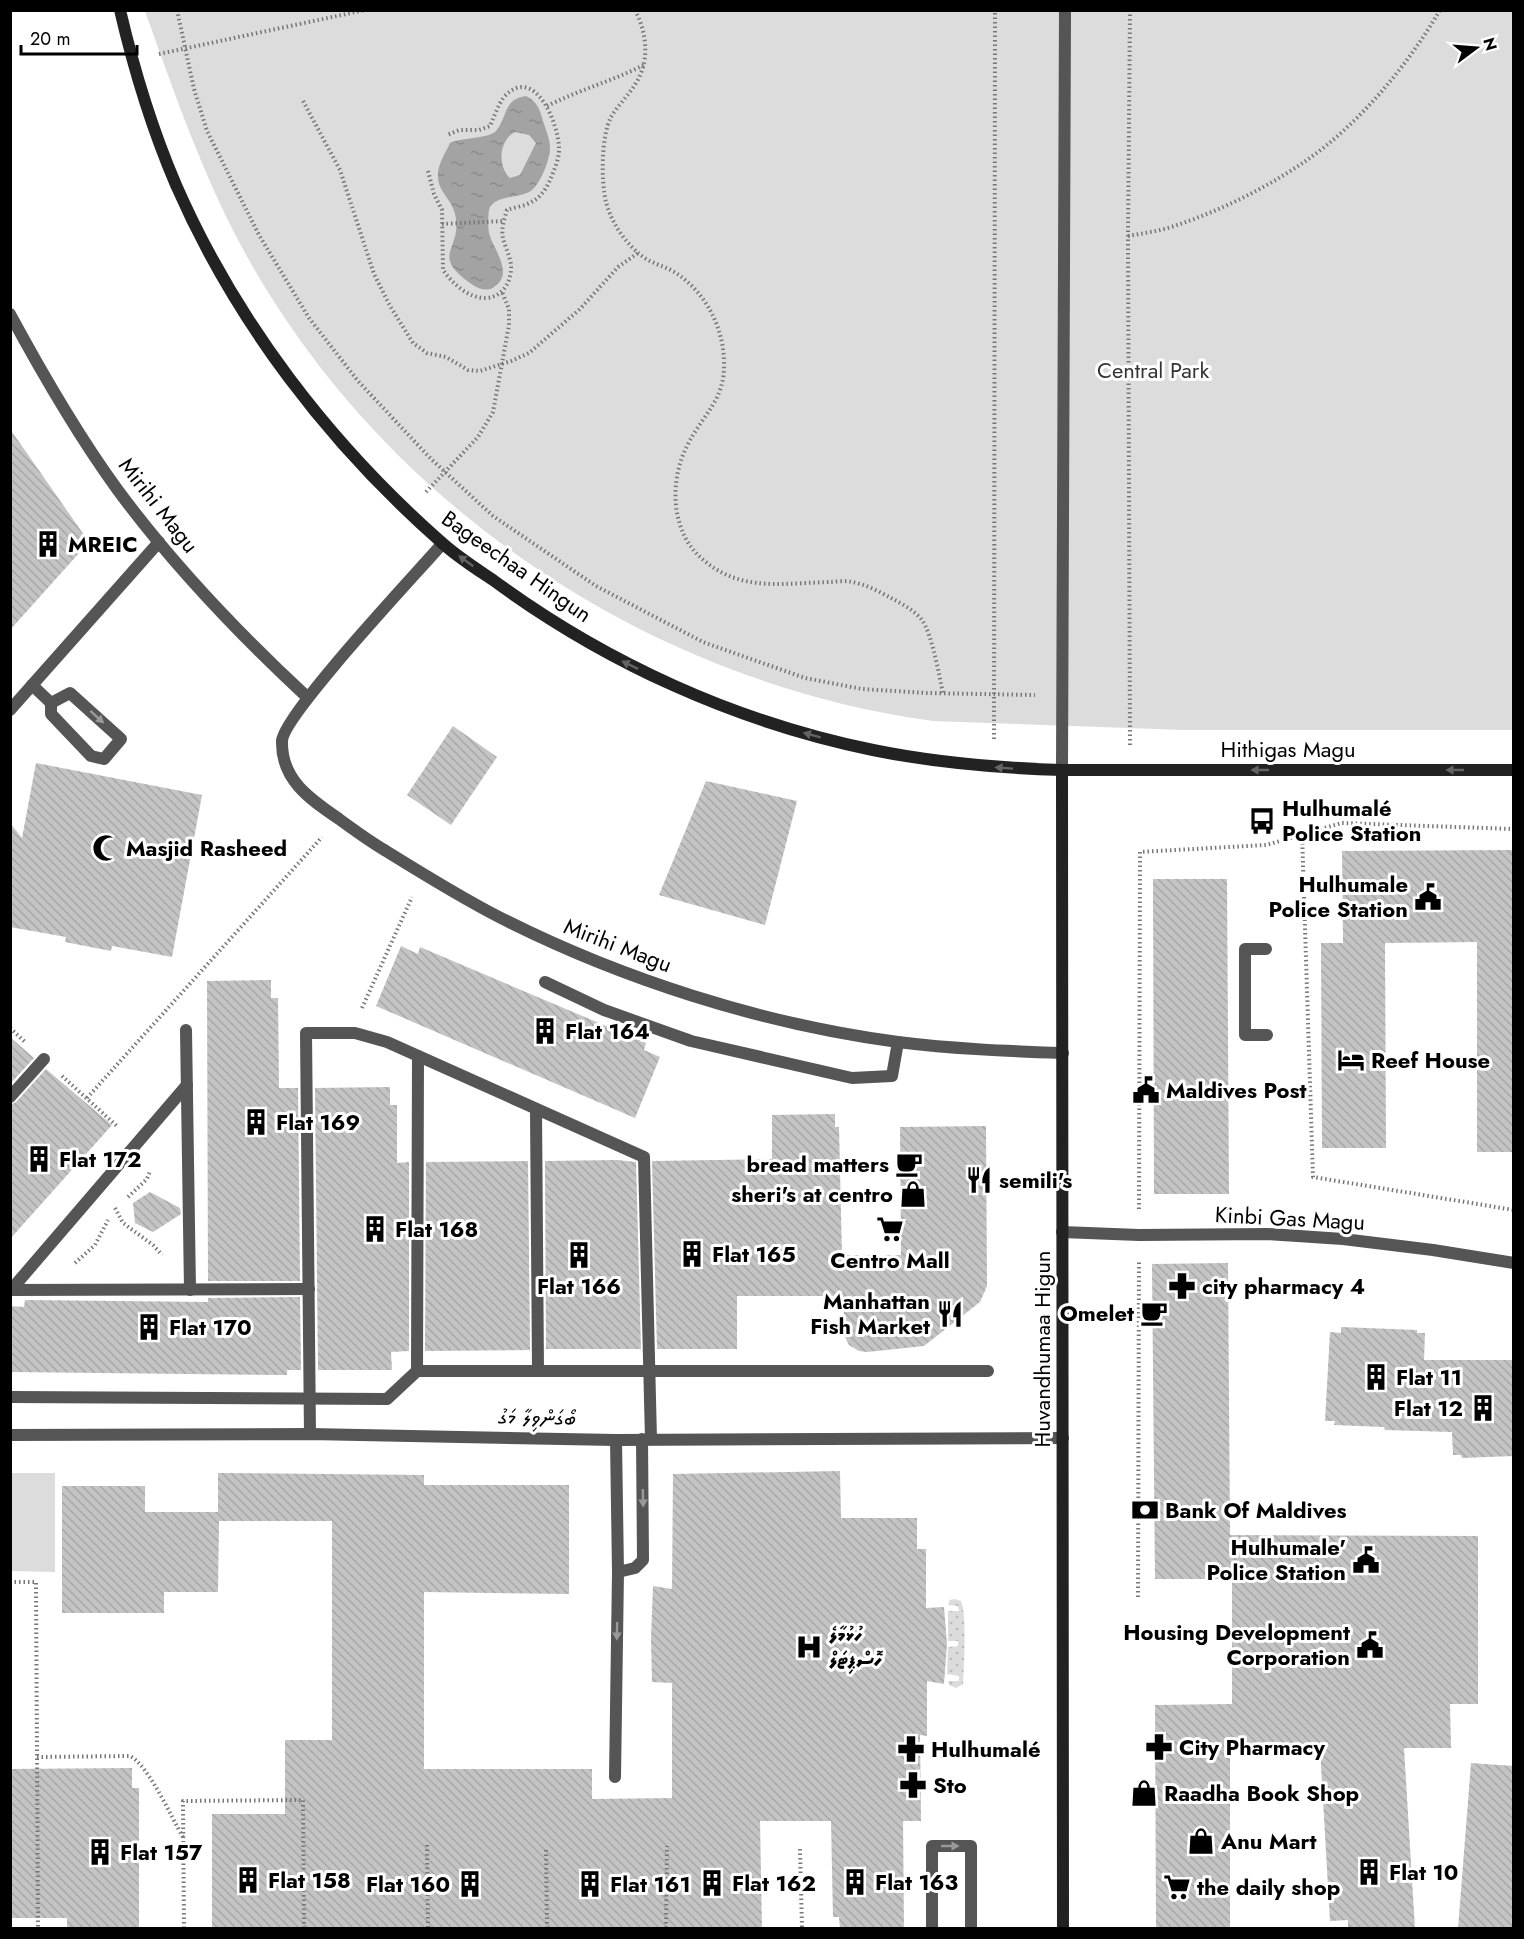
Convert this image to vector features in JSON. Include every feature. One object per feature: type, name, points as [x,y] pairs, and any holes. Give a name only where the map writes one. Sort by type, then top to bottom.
[{"type":"street","name":"Bageechaa Hingun","points":[[120,10],[132,59],[152,123],[176,185],[205,245],[238,303],[275,359],[315,412],[359,462],[442,544],[565,630],[623,662],[684,691],[746,715],[809,735],[874,751],[940,762],[1062,770]]},
{"type":"street","points":[[1062,770],[1065,10]]},
{"type":"street","name":"Mirihi Magu","points":[[10,314],[42,373],[118,490],[207,598],[243,637],[307,697]]},
{"type":"street","points":[[10,710],[159,542]]},
{"type":"street","name":"Mirihi Magu","points":[[442,544],[307,697],[282,732],[285,764],[302,792],[371,842],[422,874],[499,917],[566,949],[636,976],[706,1000],[851,1034],[898,1042],[999,1051],[1063,1053]]},
{"type":"street","points":[[32,685],[51,703],[51,714],[91,756],[104,759],[122,740],[70,693],[51,703]]},
{"type":"street","name":"Hithigas Magu","points":[[1062,770],[1514,770]]},
{"type":"street","name":"Huvandhumaa Higun","points":[[1062,770],[1063,1929]]},
{"type":"street","points":[[1266,949],[1245,949],[1245,1035],[1267,1035]]},
{"type":"street","points":[[545,982],[604,1010],[691,1041],[852,1078],[892,1076],[898,1042]]},
{"type":"street","points":[[186,1030],[190,1290]]},
{"type":"street","points":[[310,1434],[306,1033],[351,1033],[387,1042],[644,1157],[649,1370],[643,1560],[635,1568],[618,1572]]},
{"type":"street","points":[[417,1056],[417,1371]]},
{"type":"street","points":[[10,1097],[44,1059]]},
{"type":"street","points":[[11,1290],[186,1085]]},
{"type":"street","points":[[536,1110],[538,1370]]},
{"type":"street","name":"Kinbi Gas Magu","points":[[1062,1232],[1139,1235],[1268,1234],[1343,1239],[1514,1263]]},
{"type":"street","points":[[11,1290],[309,1289]]},
{"type":"street","points":[[10,1397],[387,1399],[417,1371],[988,1371]]},
{"type":"street","name":"ބޯގަންވިލާ މަގު","points":[[10,1435],[310,1434],[616,1440],[1063,1438]]},
{"type":"street","points":[[615,1777],[618,1572],[616,1440]]},
{"type":"street","points":[[932,1929],[932,1846],[971,1846],[971,1929]]},
{"type":"path","points":[[177,10],[194,89],[207,130],[260,235],[309,318],[358,381],[445,472],[493,516],[596,586],[703,642],[805,678],[862,689],[1063,696]]},
{"type":"path","points":[[132,59],[365,10]]},
{"type":"path","points":[[635,10],[644,35],[646,57],[638,81],[611,118],[606,133],[603,165],[605,199],[612,219],[638,253],[675,273],[696,290],[714,315],[724,361],[723,384],[716,402],[687,445],[676,475],[677,517],[685,538],[696,553],[717,571],[746,583],[772,585],[852,582],[879,592],[908,607],[923,621],[943,693]]},
{"type":"path","points":[[993,767],[995,10]]},
{"type":"path","points":[[1130,10],[1128,236],[1131,770]]},
{"type":"path","points":[[1128,236],[1175,226],[1225,206],[1308,159],[1353,121],[1384,87],[1426,34],[1440,10]]},
{"type":"path","points":[[547,106],[575,92],[615,80],[644,65]]},
{"type":"path","points":[[428,171],[434,194],[442,210],[443,270],[448,278],[472,296],[492,297],[502,292],[508,282],[511,265],[502,236],[507,210],[534,201],[547,188],[557,161],[559,148],[556,131],[547,106],[536,93],[527,88],[518,88],[503,99],[490,126],[479,130],[459,130],[447,135]]},
{"type":"path","points":[[303,101],[340,170],[374,274],[390,306],[413,342],[427,353],[446,357],[468,370],[480,371],[529,353],[580,309],[618,267],[638,253]]},
{"type":"path","points":[[442,224],[504,221]]},
{"type":"path","points":[[408,512],[487,424],[493,412],[510,315],[502,292]]},
{"type":"path","points":[[87,1098],[339,819]]},
{"type":"path","points":[[1138,1597],[1140,852],[1266,845],[1342,823],[1514,829]]},
{"type":"path","points":[[1302,834],[1313,1177],[1514,1210]]},
{"type":"path","points":[[351,1033],[422,874]]},
{"type":"path","points":[[115,1208],[123,1223],[153,1245],[190,1290]]},
{"type":"path","points":[[10,1582],[36,1582],[38,1929]]},
{"type":"path","points":[[37,1757],[129,1756],[135,1759],[145,1771],[183,1838]]},
{"type":"path","points":[[184,1929],[183,1801],[303,1800],[304,1929]]},
{"type":"path","points":[[427,1845],[428,1929]]},
{"type":"path","points":[[666,1929],[667,1846]]},
{"type":"path","points":[[800,1849],[802,1929]]},
{"type":"path","points":[[546,1850],[547,1929]]},
{"type":"green space","name":"Central Park","points":[[145,11],[1513,11],[1513,730],[1185,730],[933,721],[827,700],[725,667],[626,622],[534,567],[448,501],[370,426],[302,343],[244,251],[229,222],[190,132]]},
{"type":"green space","points":[[11,1473],[55,1473],[55,1572],[11,1571]]},
{"type":"green space","points":[[950,1600],[961,1601],[965,1628],[963,1684],[956,1688],[949,1685],[948,1681],[959,1681],[959,1676],[947,1674],[948,1647],[958,1646],[958,1641],[948,1641],[948,1611],[959,1611],[958,1606],[948,1605]]},
{"type":"water","points":[[526,96],[538,106],[549,138],[550,153],[544,172],[533,189],[491,205],[488,215],[489,233],[501,261],[503,275],[494,287],[478,288],[459,275],[449,258],[455,236],[455,214],[440,187],[439,168],[450,143],[492,134],[500,126],[513,101]],"holes":[[[515,132],[529,135],[536,143],[520,175],[510,178],[503,167],[503,147]]]},
{"type":"building","points":[[10,429],[89,542],[10,630]]},
{"type":"building","points":[[453,726],[497,757],[451,825],[407,795]]},
{"type":"building","name":"Masjid Rasheed","points":[[36,763],[202,795],[172,957],[112,946],[111,951],[65,942],[66,937],[10,927],[10,823],[22,838]]},
{"type":"building","points":[[706,781],[797,801],[765,925],[659,895]]},
{"type":"building","points":[[1514,850],[1514,1152],[1477,1152],[1477,942],[1385,943],[1386,1148],[1322,1148],[1321,943],[1343,943],[1342,851]]},
{"type":"building","points":[[1153,879],[1227,879],[1229,1194],[1154,1194]]},
{"type":"building","name":"Flat 164","points":[[401,946],[418,954],[420,947],[646,1043],[644,1050],[660,1057],[635,1118],[376,1006]]},
{"type":"building","name":"Flat 169","points":[[271,980],[271,998],[278,998],[279,1088],[298,1088],[300,1281],[208,1281],[207,981]]},
{"type":"building","points":[[10,1037],[34,1058],[10,1084]]},
{"type":"building","name":"Flat 172","points":[[46,1069],[112,1125],[10,1239],[10,1105],[16,1102]]},
{"type":"building","name":"Flat 168","points":[[390,1087],[390,1105],[397,1105],[397,1163],[409,1162],[409,1351],[391,1352],[392,1370],[318,1370],[315,1088]]},
{"type":"building","points":[[835,1114],[835,1127],[839,1127],[842,1255],[901,1255],[900,1127],[986,1126],[987,1286],[980,1302],[924,1346],[867,1352],[859,1351],[849,1345],[845,1337],[843,1296],[737,1296],[737,1349],[657,1349],[652,1161],[772,1159],[772,1115]]},
{"type":"building","points":[[528,1161],[530,1350],[425,1351],[426,1162]]},
{"type":"building","name":"Flat 166","points":[[545,1161],[636,1162],[641,1349],[546,1349]]},
{"type":"building","points":[[150,1192],[180,1208],[181,1214],[153,1232],[135,1223],[133,1203]]},
{"type":"building","points":[[1228,1263],[1230,1535],[1478,1536],[1478,1704],[1450,1704],[1451,1748],[1404,1748],[1415,1929],[1348,1929],[1348,1920],[1330,1921],[1320,1748],[1230,1748],[1230,1929],[1156,1929],[1155,1705],[1232,1704],[1232,1579],[1155,1579],[1152,1264]]},
{"type":"building","name":"Flat 170","points":[[300,1297],[301,1370],[287,1370],[287,1375],[10,1372],[10,1306],[24,1307],[25,1300],[208,1302],[208,1298]]},
{"type":"building","points":[[1341,1327],[1417,1330],[1417,1333],[1425,1333],[1424,1360],[1514,1360],[1514,1456],[1462,1458],[1461,1455],[1453,1455],[1452,1432],[1385,1430],[1384,1427],[1334,1425],[1335,1421],[1325,1421],[1330,1332],[1341,1333]]},
{"type":"building","points":[[840,1471],[841,1518],[917,1518],[917,1549],[926,1549],[926,1608],[944,1607],[947,1644],[944,1684],[927,1681],[927,1736],[920,1735],[921,1821],[903,1821],[904,1929],[840,1929],[839,1917],[833,1917],[831,1821],[760,1821],[762,1929],[212,1929],[212,1814],[285,1814],[285,1740],[332,1740],[332,1521],[219,1521],[218,1592],[164,1592],[164,1613],[62,1613],[62,1486],[145,1486],[145,1512],[218,1512],[218,1473],[424,1475],[424,1485],[569,1485],[569,1594],[424,1592],[424,1769],[592,1769],[592,1799],[672,1798],[672,1683],[652,1682],[651,1638],[653,1586],[672,1589],[673,1474]]},
{"type":"building","points":[[1471,1763],[1514,1766],[1514,1929],[1458,1929]]},
{"type":"building","points":[[132,1768],[132,1788],[139,1788],[139,1929],[67,1929],[67,1918],[10,1918],[10,1769]]},
{"type":"place","name":"MREIC","points":[[48,544]]},
{"type":"place","name":"Hulhumalé Police Station","points":[[1262,821]]},
{"type":"place","name":"Masjid Rasheed","points":[[106,848]]},
{"type":"place","name":"Hulhumale Police Station","points":[[1428,897]]},
{"type":"place","name":"Flat 164","points":[[545,1031]]},
{"type":"place","name":"Reef House","points":[[1351,1060]]},
{"type":"place","name":"Maldives Post","points":[[1146,1090]]},
{"type":"place","name":"Flat 169","points":[[256,1122]]},
{"type":"place","name":"Flat 172","points":[[39,1159]]},
{"type":"place","name":"bread matters","points":[[909,1164]]},
{"type":"place","name":"semili's","points":[[979,1180]]},
{"type":"place","name":"sheri's at centro","points":[[913,1194]]},
{"type":"place","name":"Flat 168","points":[[375,1229]]},
{"type":"place","name":"Centro Mall","points":[[890,1229]]},
{"type":"place","name":"Flat 165","points":[[692,1254]]},
{"type":"place","name":"Flat 166","points":[[579,1255]]},
{"type":"place","name":"city pharmacy 4","points":[[1182,1286]]},
{"type":"place","name":"Omelet","points":[[1154,1313]]},
{"type":"place","name":"Manhattan Fish Market","points":[[950,1314]]},
{"type":"place","name":"Flat 170","points":[[149,1327]]},
{"type":"place","name":"Flat 11","points":[[1376,1377]]},
{"type":"place","name":"Flat 12","points":[[1483,1408]]},
{"type":"place","name":"Bank Of Maldives","points":[[1145,1510]]},
{"type":"place","name":"Hulhumale' Police Station","points":[[1366,1560]]},
{"type":"place","name":"Housing Development Corporation","points":[[1370,1645]]},
{"type":"place","name":"ހުޅުމާލެ ހޮސްޕިޓަލް","points":[[809,1647]]},
{"type":"place","name":"City Pharmacy","points":[[1159,1747]]},
{"type":"place","name":"Hulhumalé","points":[[911,1749]]},
{"type":"place","name":"Sto","points":[[913,1785]]},
{"type":"place","name":"Raadha Book Shop","points":[[1144,1793]]},
{"type":"place","name":"Anu Mart","points":[[1201,1841]]},
{"type":"place","name":"Flat 157","points":[[100,1852]]},
{"type":"place","name":"Flat 10","points":[[1369,1872]]},
{"type":"place","name":"Flat 158","points":[[248,1880]]},
{"type":"place","name":"Flat 163","points":[[855,1882]]},
{"type":"place","name":"Flat 162","points":[[712,1883]]},
{"type":"place","name":"Flat 160","points":[[470,1884]]},
{"type":"place","name":"Flat 161","points":[[590,1884]]},
{"type":"place","name":"the daily shop","points":[[1177,1887]]}]
